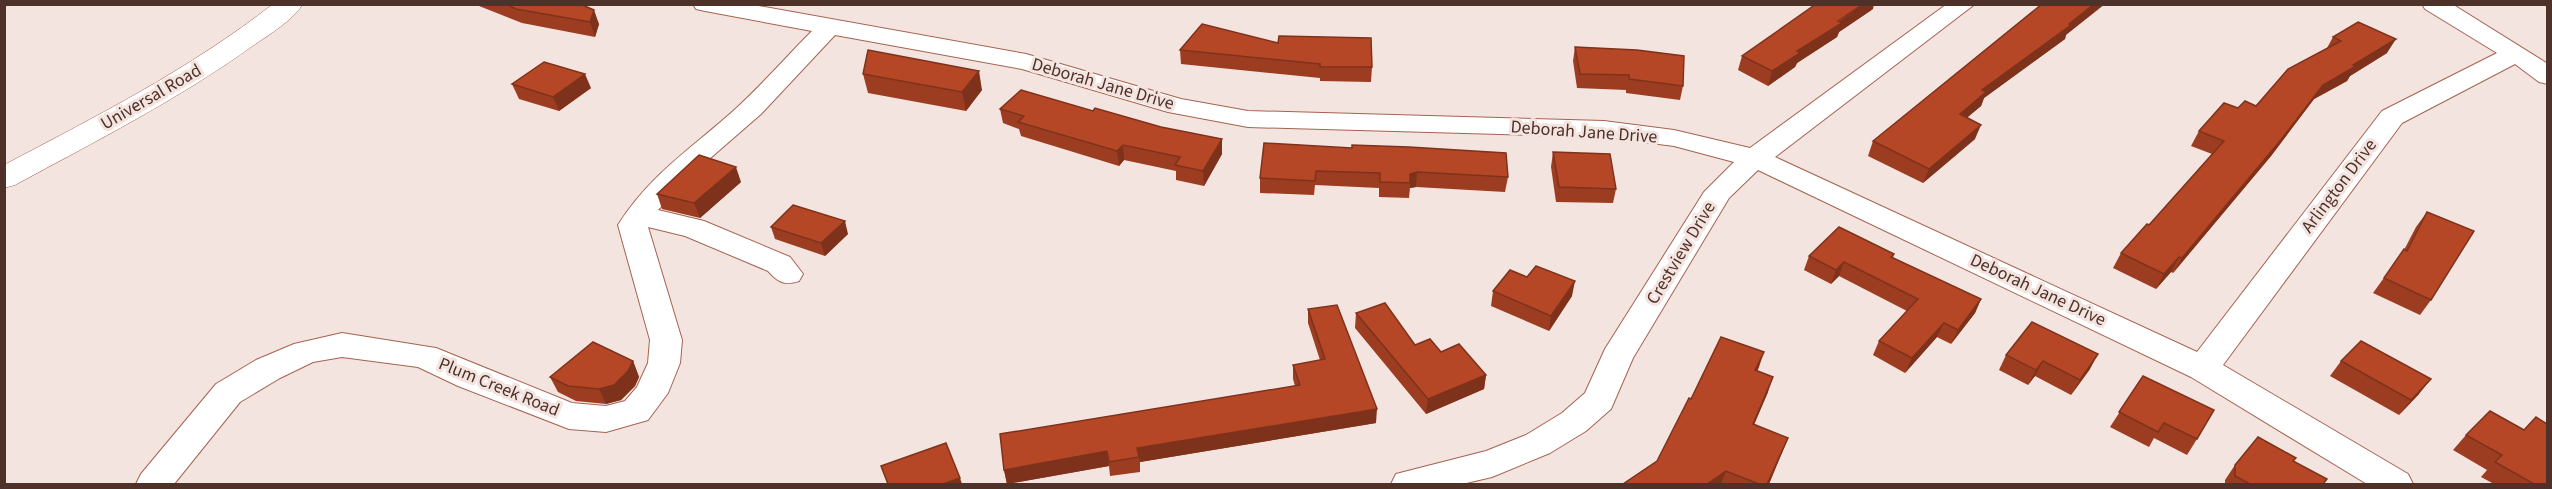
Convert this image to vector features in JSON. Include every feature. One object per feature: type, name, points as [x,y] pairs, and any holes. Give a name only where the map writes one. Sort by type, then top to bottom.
[{"type":"street","name":"Universal Road","points":[[4,178],[198,70],[244,40],[290,4]]},
{"type":"street","name":"Deborah Jane Drive","points":[[705,4],[1026,62],[1177,106],[1248,119],[1604,129],[1674,138],[1755,158],[2203,368],[2394,484]]},
{"type":"street","name":"Crestview Drive","points":[[1409,484],[1492,463],[1538,444],[1574,422],[1599,400],[1617,357],[1718,192],[1755,158],[1963,4]]},
{"type":"street","points":[[2434,4],[2516,53],[2547,76]]},
{"type":"street","points":[[788,274],[779,264],[694,228],[639,215],[647,202],[679,170],[742,117],[830,27]]},
{"type":"street","name":"Arlington Drive","points":[[2203,368],[2392,117],[2516,53]]},
{"type":"street","name":"Plum Creek Road","points":[[154,484],[228,393],[268,369],[306,352],[342,345],[424,356],[569,416],[606,419],[636,411],[651,393],[664,363],[666,340],[636,242],[633,225],[639,215]]},
{"type":"building","points":[[505,4],[580,4],[594,10],[590,22],[516,9]]},
{"type":"building","points":[[1816,4],[1863,4],[1838,21],[1842,23],[1797,51],[1800,53],[1772,71],[1742,56]]},
{"type":"building","points":[[2042,4],[2094,4],[2069,24],[2071,25],[1982,90],[1986,92],[1960,114],[1981,125],[1929,169],[1873,141]]},
{"type":"building","points":[[2358,22],[2396,39],[2323,85],[2280,141],[2182,258],[2179,257],[2164,274],[2121,253],[2224,141],[2199,131],[2224,103],[2238,108],[2245,101],[2256,106],[2288,69],[2341,41],[2333,37]]},
{"type":"building","points":[[1202,24],[1278,43],[1279,36],[1371,38],[1372,67],[1320,67],[1320,64],[1180,50]]},
{"type":"building","points":[[1575,47],[1637,50],[1684,56],[1683,86],[1629,79],[1629,75],[1580,74]]},
{"type":"building","points":[[868,50],[979,71],[962,92],[863,74]]},
{"type":"building","points":[[544,62],[585,74],[553,97],[512,84]]},
{"type":"building","points":[[1021,90],[1093,111],[1095,108],[1161,127],[1222,139],[1203,171],[1175,165],[1180,157],[1123,145],[1117,151],[1018,122],[1024,116],[1000,109]]},
{"type":"building","points":[[1264,143],[1352,148],[1352,145],[1409,147],[1506,153],[1508,177],[1417,172],[1410,174],[1410,183],[1380,182],[1380,173],[1316,171],[1315,181],[1260,178]]},
{"type":"building","points":[[1553,152],[1610,154],[1616,189],[1559,187]]},
{"type":"building","points":[[699,155],[736,167],[694,203],[657,194]]},
{"type":"building","points":[[793,205],[845,221],[821,243],[771,227]]},
{"type":"building","points":[[2427,212],[2474,231],[2431,300],[2384,278],[2404,249],[2407,251]]},
{"type":"building","points":[[1839,227],[1894,254],[1891,257],[1981,299],[1958,330],[1944,323],[1912,358],[1879,341],[1918,299],[1844,262],[1836,270],[1809,256]]},
{"type":"building","points":[[1536,266],[1575,281],[1551,316],[1493,291],[1510,270],[1527,277]]},
{"type":"building","points":[[1385,303],[1415,345],[1430,339],[1441,352],[1459,344],[1486,375],[1428,399],[1356,313]]},
{"type":"building","points":[[1337,305],[1377,409],[1137,448],[1139,457],[1109,462],[1107,451],[1004,470],[1000,434],[1300,385],[1293,365],[1325,359],[1308,309]]},
{"type":"building","points":[[2032,322],[2098,354],[2080,380],[2043,361],[2036,370],[2006,355]]},
{"type":"building","points":[[1721,337],[1764,352],[1755,370],[1773,377],[1753,424],[1788,438],[1767,484],[1759,484],[1726,471],[1707,484],[1623,484],[1657,461]]},
{"type":"building","points":[[2361,341],[2431,379],[2411,400],[2341,361]]},
{"type":"building","points":[[593,342],[633,361],[628,371],[614,385],[599,389],[568,386],[550,377]]},
{"type":"building","points":[[2143,376],[2214,410],[2197,439],[2164,423],[2158,432],[2119,412]]},
{"type":"building","points":[[2490,411],[2524,430],[2536,417],[2547,424],[2547,484],[2534,484],[2495,462],[2502,455],[2466,435]]},
{"type":"building","points":[[2258,437],[2296,458],[2293,461],[2327,479],[2323,484],[2250,484],[2235,476],[2235,465]]},
{"type":"building","points":[[946,443],[960,478],[943,484],[888,484],[881,466]]}]
